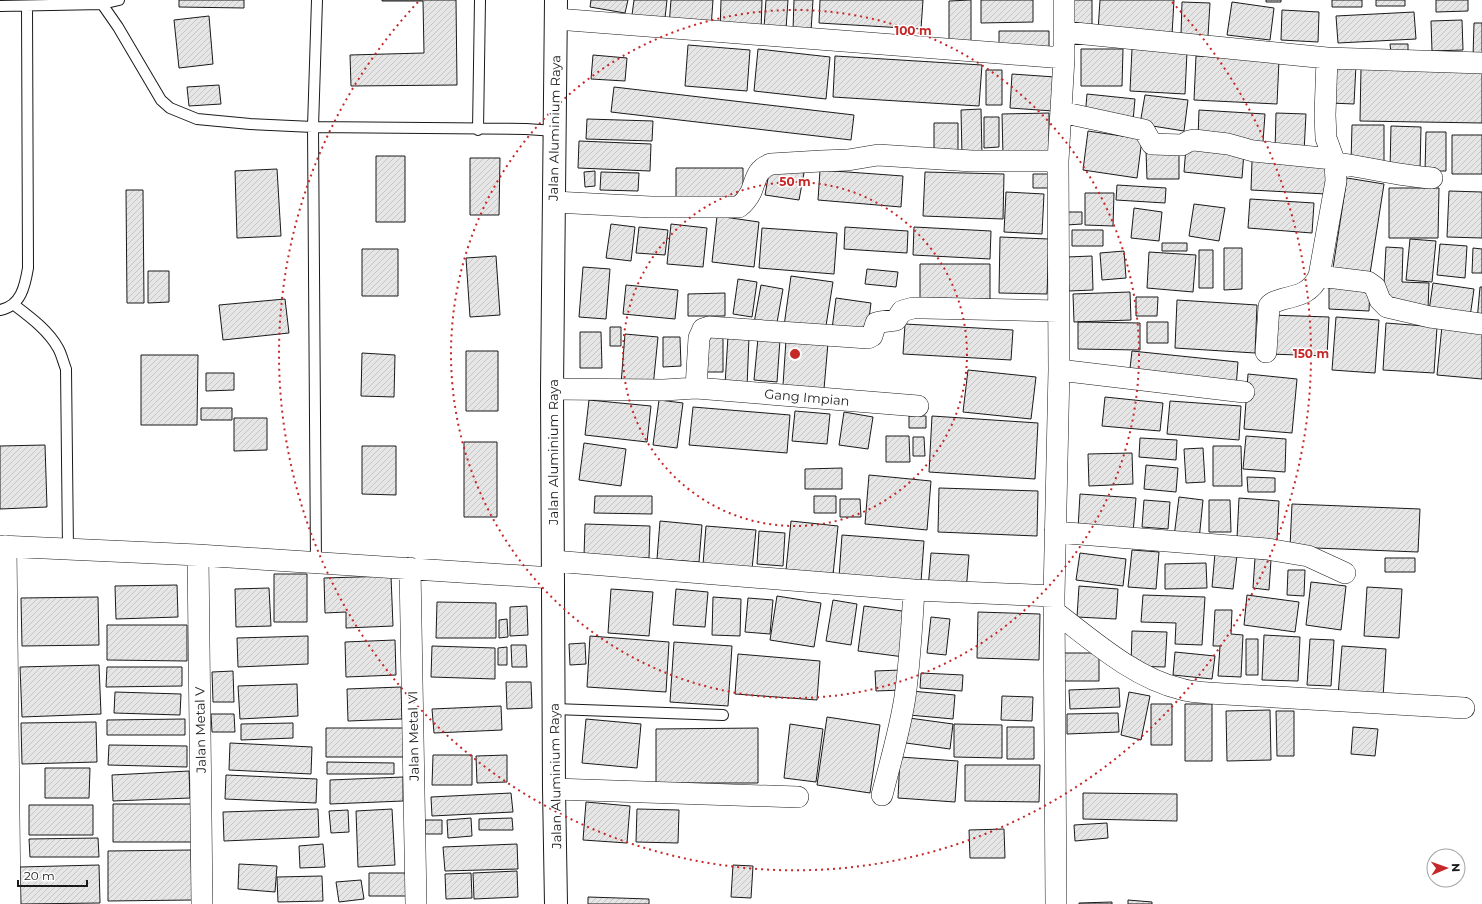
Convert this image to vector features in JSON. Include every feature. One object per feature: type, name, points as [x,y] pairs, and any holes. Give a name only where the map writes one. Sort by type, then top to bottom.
[{"type":"street","points":[[1056,904],[1054,604],[1058,370],[1058,161],[1065,32],[1064,0]]},
{"type":"street","points":[[556,9],[1064,58]]},
{"type":"street","name":"Jalan Aluminium Raya","points":[[556,9],[552,389],[556,904]]},
{"type":"street","points":[[1065,32],[1327,58],[1482,63]]},
{"type":"street","points":[[1266,352],[1269,306],[1276,301],[1293,297],[1308,291],[1319,276],[1336,181],[1334,161],[1326,138],[1325,127],[1327,58]]},
{"type":"street","points":[[1061,112],[1144,130],[1152,144],[1182,145],[1194,140],[1228,144],[1253,151],[1334,161],[1415,177],[1432,178]]},
{"type":"street","points":[[554,202],[651,207],[739,207],[745,202],[751,193],[759,172],[765,166],[771,164],[848,160],[878,155],[972,161],[1058,161]]},
{"type":"street","points":[[1319,276],[1368,282],[1375,287],[1380,300],[1387,307],[1430,317],[1482,324]]},
{"type":"street","points":[[696,388],[700,338],[703,328],[709,327],[868,338],[872,337],[876,323],[896,320],[901,312],[906,309],[924,308],[1058,311]]},
{"type":"street","points":[[1058,370],[1244,392]]},
{"type":"street","name":"Gang Impian","points":[[552,389],[664,390],[696,388],[918,406]]},
{"type":"street","points":[[1055,532],[1267,549],[1308,556],[1345,573]]},
{"type":"street","points":[[10,904],[3,546],[198,555],[316,564],[410,568],[553,570],[914,590],[1054,604],[1103,649],[1143,675],[1181,689],[1208,693],[1464,708]]},
{"type":"street","name":"Jalan Metal V","points":[[198,555],[202,904]]},
{"type":"street","name":"Jalan Metal VI","points":[[410,568],[416,904]]},
{"type":"street","points":[[882,795],[899,729],[905,697],[909,664],[914,590]]},
{"type":"street","points":[[554,788],[798,797]]},
{"type":"lane","points":[[0,6],[102,4],[119,0]]},
{"type":"lane","points":[[316,564],[313,127],[317,0]]},
{"type":"lane","points":[[478,130],[480,0]]},
{"type":"lane","points":[[102,4],[118,27],[161,100],[170,108],[197,119],[313,127],[478,130],[526,129],[554,131]]},
{"type":"lane","points":[[0,310],[13,304],[19,297],[24,287],[28,268],[27,6]]},
{"type":"lane","points":[[13,304],[34,320],[44,330],[58,348],[66,369],[68,549]]},
{"type":"lane","points":[[554,709],[723,715]]},
{"type":"building","points":[[179,0],[244,0],[244,8],[179,7]]},
{"type":"building","points":[[382,0],[456,0],[457,85],[351,86],[350,55],[424,53],[423,1]]},
{"type":"building","points":[[591,0],[628,0],[625,13],[590,7]]},
{"type":"building","points":[[634,0],[667,0],[665,18],[632,15]]},
{"type":"building","points":[[671,0],[713,0],[711,28],[669,25]]},
{"type":"building","points":[[721,0],[762,0],[761,32],[720,31]]},
{"type":"building","points":[[766,0],[788,0],[786,29],[764,28]]},
{"type":"building","points":[[794,0],[813,0],[811,31],[793,30]]},
{"type":"building","points":[[820,0],[923,0],[921,29],[819,23]]},
{"type":"building","points":[[971,0],[971,41],[949,41],[949,1]]},
{"type":"building","points":[[981,0],[1033,0],[1033,22],[981,23]]},
{"type":"building","points":[[1069,0],[1092,0],[1092,30],[1069,30]]},
{"type":"building","points":[[1100,0],[1174,0],[1172,35],[1098,31]]},
{"type":"building","points":[[1266,0],[1281,0],[1281,2],[1266,2]]},
{"type":"building","points":[[1332,0],[1362,0],[1362,7],[1332,7]]},
{"type":"building","points":[[1376,0],[1405,0],[1405,6],[1376,6]]},
{"type":"building","points":[[1436,0],[1468,0],[1468,11],[1436,12]]},
{"type":"building","points":[[1182,2],[1210,3],[1208,36],[1181,35]]},
{"type":"building","points":[[1232,2],[1274,8],[1270,40],[1227,35]]},
{"type":"building","points":[[1282,10],[1319,12],[1318,42],[1281,40]]},
{"type":"building","points":[[1414,12],[1416,39],[1338,43],[1336,16]]},
{"type":"building","points":[[209,16],[213,64],[179,68],[174,20]]},
{"type":"building","points":[[1462,20],[1463,50],[1432,51],[1431,21]]},
{"type":"building","points":[[1474,23],[1482,23],[1482,58],[1473,57]]},
{"type":"building","points":[[999,31],[1049,31],[1049,52],[999,52]]},
{"type":"building","points":[[1390,44],[1408,44],[1408,52],[1391,53]]},
{"type":"building","points":[[688,45],[750,50],[747,91],[685,86]]},
{"type":"building","points":[[758,49],[830,57],[826,99],[754,91]]},
{"type":"building","points":[[1081,49],[1123,49],[1122,86],[1081,86]]},
{"type":"building","points":[[1132,49],[1187,52],[1185,94],[1130,91]]},
{"type":"building","points":[[593,55],[627,58],[625,81],[591,79]]},
{"type":"building","points":[[835,56],[982,65],[979,106],[833,97]]},
{"type":"building","points":[[1196,56],[1279,60],[1277,104],[1194,100]]},
{"type":"building","points":[[1332,64],[1356,65],[1354,104],[1330,103]]},
{"type":"building","points":[[1361,68],[1482,69],[1482,123],[1360,121]]},
{"type":"building","points":[[986,70],[1002,70],[1002,105],[986,105]]},
{"type":"building","points":[[1012,74],[1055,77],[1053,111],[1010,108]]},
{"type":"building","points":[[219,85],[221,104],[189,106],[187,87]]},
{"type":"building","points":[[614,87],[854,115],[851,140],[611,112]]},
{"type":"building","points":[[1087,94],[1135,99],[1133,121],[1085,117]]},
{"type":"building","points":[[1145,95],[1188,100],[1184,131],[1140,124]]},
{"type":"building","points":[[981,109],[982,155],[962,156],[961,110]]},
{"type":"building","points":[[1199,110],[1265,114],[1263,142],[1198,138]]},
{"type":"building","points":[[1049,113],[1049,155],[1003,156],[1002,114]]},
{"type":"building","points":[[1276,113],[1306,114],[1304,152],[1275,151]]},
{"type":"building","points":[[984,117],[999,117],[999,147],[984,148]]},
{"type":"building","points":[[587,119],[653,121],[652,141],[586,139]]},
{"type":"building","points":[[934,123],[958,123],[958,150],[934,150]]},
{"type":"building","points":[[1352,125],[1384,125],[1384,163],[1351,163]]},
{"type":"building","points":[[1391,126],[1421,127],[1420,171],[1390,170]]},
{"type":"building","points":[[1088,131],[1142,139],[1137,178],[1083,170]]},
{"type":"building","points":[[1426,132],[1446,132],[1446,171],[1425,171]]},
{"type":"building","points":[[1452,135],[1482,135],[1482,174],[1452,174]]},
{"type":"building","points":[[579,141],[651,144],[650,171],[578,168]]},
{"type":"building","points":[[1186,147],[1244,152],[1242,178],[1184,172]]},
{"type":"building","points":[[1146,151],[1179,151],[1179,179],[1147,179]]},
{"type":"building","points":[[376,156],[405,156],[405,222],[376,222]]},
{"type":"building","points":[[470,158],[500,158],[499,215],[470,215]]},
{"type":"building","points":[[1252,161],[1328,165],[1326,194],[1251,190]]},
{"type":"building","points":[[770,167],[804,173],[799,200],[765,195]]},
{"type":"building","points":[[676,168],[743,168],[743,200],[676,200]]},
{"type":"building","points":[[277,169],[281,236],[237,238],[235,171]]},
{"type":"building","points":[[820,170],[903,176],[901,207],[818,200]]},
{"type":"building","points":[[595,171],[595,186],[585,187],[584,172]]},
{"type":"building","points":[[601,172],[639,173],[638,191],[600,190]]},
{"type":"building","points":[[925,172],[1004,174],[1003,219],[923,216]]},
{"type":"building","points":[[1033,174],[1050,174],[1050,188],[1033,188]]},
{"type":"building","points":[[1347,178],[1384,184],[1369,280],[1332,274]]},
{"type":"building","points":[[1117,185],[1166,188],[1165,203],[1116,200]]},
{"type":"building","points":[[1389,188],[1439,188],[1438,238],[1389,238]]},
{"type":"building","points":[[126,190],[143,190],[144,303],[127,303]]},
{"type":"building","points":[[1449,191],[1482,192],[1482,238],[1447,237]]},
{"type":"building","points":[[1006,192],[1044,194],[1042,234],[1004,232]]},
{"type":"building","points":[[1085,193],[1114,193],[1113,226],[1085,225]]},
{"type":"building","points":[[1250,199],[1314,203],[1312,233],[1248,228]]},
{"type":"building","points":[[1194,204],[1225,208],[1219,241],[1189,236]]},
{"type":"building","points":[[1134,208],[1162,212],[1159,241],[1131,238]]},
{"type":"building","points":[[1066,212],[1082,212],[1082,224],[1066,225]]},
{"type":"building","points":[[717,216],[759,222],[754,267],[712,262]]},
{"type":"building","points":[[611,224],[635,227],[631,261],[606,258]]},
{"type":"building","points":[[671,224],[707,228],[703,267],[667,264]]},
{"type":"building","points":[[639,227],[668,230],[665,255],[636,253]]},
{"type":"building","points":[[845,227],[908,231],[907,253],[844,249]]},
{"type":"building","points":[[914,227],[991,231],[990,259],[913,255]]},
{"type":"building","points":[[762,228],[837,233],[834,274],[759,268]]},
{"type":"building","points":[[1072,230],[1103,230],[1103,246],[1072,246]]},
{"type":"building","points":[[1000,237],[1049,239],[1047,294],[999,293]]},
{"type":"building","points":[[1410,239],[1436,241],[1432,282],[1406,280]]},
{"type":"building","points":[[1162,243],[1187,243],[1187,251],[1162,251]]},
{"type":"building","points":[[1440,244],[1467,246],[1465,278],[1437,275]]},
{"type":"building","points":[[1386,247],[1403,248],[1402,282],[1429,283],[1428,309],[1383,303]]},
{"type":"building","points":[[1224,248],[1242,248],[1242,289],[1224,290]]},
{"type":"building","points":[[1473,248],[1482,249],[1482,273],[1472,273]]},
{"type":"building","points":[[362,249],[398,249],[398,296],[362,296]]},
{"type":"building","points":[[1199,250],[1213,250],[1213,288],[1199,288]]},
{"type":"building","points":[[1124,251],[1126,278],[1102,280],[1100,253]]},
{"type":"building","points":[[1149,252],[1196,255],[1193,292],[1147,288]]},
{"type":"building","points":[[496,256],[500,315],[470,317],[466,258]]},
{"type":"building","points":[[1092,256],[1093,290],[1069,291],[1067,257]]},
{"type":"building","points":[[920,264],[990,264],[990,299],[920,298]]},
{"type":"building","points":[[583,267],[610,269],[606,319],[579,317]]},
{"type":"building","points":[[867,269],[898,272],[896,287],[865,284]]},
{"type":"building","points":[[148,271],[169,271],[169,302],[148,303]]},
{"type":"building","points":[[791,276],[833,282],[825,332],[784,326]]},
{"type":"building","points":[[738,279],[757,282],[752,317],[733,314]]},
{"type":"building","points":[[1433,283],[1474,289],[1470,317],[1429,311]]},
{"type":"building","points":[[626,285],[678,290],[675,319],[623,314]]},
{"type":"building","points":[[761,285],[783,289],[776,328],[754,323]]},
{"type":"building","points":[[1329,285],[1370,287],[1369,311],[1329,309]]},
{"type":"building","points":[[1480,287],[1482,287],[1482,321],[1477,321]]},
{"type":"building","points":[[1130,292],[1131,320],[1074,322],[1073,294]]},
{"type":"building","points":[[725,293],[725,316],[688,316],[688,294]]},
{"type":"building","points":[[1136,297],[1158,297],[1157,316],[1136,316]]},
{"type":"building","points":[[836,298],[871,303],[867,334],[832,329]]},
{"type":"building","points":[[285,299],[289,333],[223,340],[219,305]]},
{"type":"building","points":[[1177,300],[1257,305],[1255,353],[1175,348]]},
{"type":"building","points":[[1270,315],[1329,317],[1327,356],[1269,354]]},
{"type":"building","points":[[1336,317],[1379,320],[1375,373],[1332,370]]},
{"type":"building","points":[[1078,322],[1140,323],[1140,350],[1078,349]]},
{"type":"building","points":[[1147,322],[1168,322],[1168,343],[1147,343]]},
{"type":"building","points":[[1386,323],[1437,327],[1434,373],[1383,370]]},
{"type":"building","points":[[905,324],[1013,330],[1011,360],[903,354]]},
{"type":"building","points":[[1442,326],[1482,330],[1482,379],[1437,375]]},
{"type":"building","points":[[610,327],[621,327],[621,346],[610,346]]},
{"type":"building","points":[[580,332],[601,332],[602,368],[580,368]]},
{"type":"building","points":[[625,334],[658,337],[653,387],[621,384]]},
{"type":"building","points":[[728,336],[749,337],[747,387],[725,385]]},
{"type":"building","points":[[663,337],[680,337],[681,366],[663,367]]},
{"type":"building","points":[[704,337],[723,337],[723,372],[704,372]]},
{"type":"building","points":[[758,338],[780,340],[777,382],[754,380]]},
{"type":"building","points":[[786,340],[828,343],[824,389],[783,385]]},
{"type":"building","points":[[466,351],[498,351],[498,411],[466,411]]},
{"type":"building","points":[[1132,351],[1238,362],[1236,388],[1129,377]]},
{"type":"building","points":[[362,353],[395,355],[394,397],[361,396]]},
{"type":"building","points":[[141,355],[198,355],[197,425],[141,425]]},
{"type":"building","points":[[968,370],[1036,377],[1031,419],[963,412]]},
{"type":"building","points":[[206,373],[234,373],[234,390],[206,391]]},
{"type":"building","points":[[1248,374],[1297,379],[1292,433],[1244,429]]},
{"type":"building","points":[[1105,397],[1163,403],[1160,431],[1102,426]]},
{"type":"building","points":[[589,400],[651,406],[647,442],[585,435]]},
{"type":"building","points":[[659,400],[683,403],[677,448],[653,445]]},
{"type":"building","points":[[1170,401],[1241,406],[1239,440],[1167,434]]},
{"type":"building","points":[[693,407],[790,415],[787,453],[689,445]]},
{"type":"building","points":[[201,408],[232,408],[232,420],[201,420]]},
{"type":"building","points":[[795,411],[830,414],[827,444],[792,441]]},
{"type":"building","points":[[844,412],[873,417],[868,449],[839,445]]},
{"type":"building","points":[[909,416],[926,416],[926,428],[909,428]]},
{"type":"building","points":[[932,416],[1038,423],[1035,479],[929,472]]},
{"type":"building","points":[[234,418],[267,418],[267,450],[234,451]]},
{"type":"building","points":[[886,436],[909,436],[910,462],[886,462]]},
{"type":"building","points":[[1246,436],[1286,439],[1285,472],[1243,469]]},
{"type":"building","points":[[913,437],[924,437],[925,456],[913,456]]},
{"type":"building","points":[[1140,438],[1177,440],[1176,460],[1139,457]]},
{"type":"building","points":[[464,442],[497,442],[497,517],[464,517]]},
{"type":"building","points":[[584,443],[626,449],[621,486],[579,480]]},
{"type":"building","points":[[45,445],[47,507],[0,509],[0,446]]},
{"type":"building","points":[[362,446],[396,446],[396,495],[362,494]]},
{"type":"building","points":[[1213,446],[1241,446],[1242,486],[1213,486]]},
{"type":"building","points":[[1203,448],[1205,482],[1186,483],[1184,449]]},
{"type":"building","points":[[1132,453],[1133,484],[1089,486],[1088,454]]},
{"type":"building","points":[[1146,465],[1178,468],[1176,492],[1144,489]]},
{"type":"building","points":[[842,468],[842,489],[805,489],[805,469]]},
{"type":"building","points":[[869,475],[931,481],[927,530],[865,524]]},
{"type":"building","points":[[1247,477],[1275,478],[1275,492],[1248,492]]},
{"type":"building","points":[[939,488],[1038,491],[1037,536],[938,532]]},
{"type":"building","points":[[1080,494],[1136,498],[1133,533],[1078,529]]},
{"type":"building","points":[[595,496],[652,496],[652,514],[594,513]]},
{"type":"building","points":[[814,496],[836,496],[836,513],[814,513]]},
{"type":"building","points":[[1179,497],[1203,500],[1199,540],[1174,537]]},
{"type":"building","points":[[1239,498],[1279,501],[1277,541],[1237,538]]},
{"type":"building","points":[[840,499],[860,499],[861,517],[840,517]]},
{"type":"building","points":[[1144,500],[1170,502],[1168,529],[1142,527]]},
{"type":"building","points":[[1209,500],[1230,500],[1231,532],[1209,532]]},
{"type":"building","points":[[1292,504],[1420,509],[1418,552],[1290,547]]},
{"type":"building","points":[[660,521],[702,525],[699,562],[657,559]]},
{"type":"building","points":[[791,521],[838,526],[833,575],[786,570]]},
{"type":"building","points":[[585,524],[650,526],[649,558],[584,556]]},
{"type":"building","points":[[706,526],[756,530],[752,569],[703,565]]},
{"type":"building","points":[[759,531],[785,533],[783,566],[757,564]]},
{"type":"building","points":[[842,535],[924,541],[921,582],[839,577]]},
{"type":"building","points":[[1132,550],[1159,552],[1156,589],[1128,587]]},
{"type":"building","points":[[931,553],[969,555],[966,592],[928,589]]},
{"type":"building","points":[[1080,553],[1126,559],[1123,586],[1076,580]]},
{"type":"building","points":[[1215,553],[1237,555],[1233,589],[1212,587]]},
{"type":"building","points":[[1255,558],[1271,560],[1269,590],[1253,588]]},
{"type":"building","points":[[1385,558],[1415,558],[1415,572],[1385,572]]},
{"type":"building","points":[[1206,563],[1207,588],[1165,589],[1165,564]]},
{"type":"building","points":[[1288,570],[1305,570],[1304,596],[1287,595]]},
{"type":"building","points":[[274,574],[307,574],[307,622],[274,622]]},
{"type":"building","points":[[391,576],[393,626],[346,628],[346,612],[325,613],[324,578]]},
{"type":"building","points":[[1311,582],[1346,586],[1341,630],[1306,625]]},
{"type":"building","points":[[177,585],[178,617],[116,619],[115,586]]},
{"type":"building","points":[[1079,586],[1118,589],[1116,619],[1077,617]]},
{"type":"building","points":[[1367,587],[1402,589],[1399,638],[1364,636]]},
{"type":"building","points":[[269,588],[271,626],[236,627],[235,589]]},
{"type":"building","points":[[611,589],[653,592],[649,636],[608,633]]},
{"type":"building","points":[[676,589],[708,592],[705,627],[673,625]]},
{"type":"building","points":[[1143,595],[1205,597],[1202,645],[1175,644],[1176,623],[1141,622]]},
{"type":"building","points":[[1247,595],[1299,602],[1295,632],[1244,625]]},
{"type":"building","points":[[777,596],[821,603],[814,647],[770,640]]},
{"type":"building","points":[[98,597],[99,645],[22,646],[21,598]]},
{"type":"building","points":[[713,597],[741,599],[740,636],[712,635]]},
{"type":"building","points":[[748,598],[773,600],[770,634],[745,632]]},
{"type":"building","points":[[833,600],[857,604],[851,645],[826,641]]},
{"type":"building","points":[[437,602],[496,603],[496,638],[436,638]]},
{"type":"building","points":[[527,606],[528,635],[510,636],[510,607]]},
{"type":"building","points":[[864,606],[910,612],[904,657],[858,651]]},
{"type":"building","points":[[1215,610],[1232,610],[1231,634],[1243,635],[1241,677],[1218,676],[1220,646],[1213,646]]},
{"type":"building","points":[[978,612],[1040,614],[1039,660],[977,658]]},
{"type":"building","points":[[931,617],[950,619],[946,655],[927,653]]},
{"type":"building","points":[[507,619],[508,637],[499,638],[499,620]]},
{"type":"building","points":[[107,625],[187,625],[187,661],[107,660]]},
{"type":"building","points":[[1132,631],[1167,632],[1165,667],[1131,666]]},
{"type":"building","points":[[1264,635],[1300,637],[1298,681],[1262,680]]},
{"type":"building","points":[[308,636],[308,664],[238,667],[237,638]]},
{"type":"building","points":[[590,636],[669,642],[666,692],[587,687]]},
{"type":"building","points":[[1246,639],[1258,639],[1258,675],[1246,675]]},
{"type":"building","points":[[1310,639],[1334,640],[1331,686],[1307,685]]},
{"type":"building","points":[[395,640],[396,675],[346,677],[345,642]]},
{"type":"building","points":[[674,642],[732,646],[728,706],[670,702]]},
{"type":"building","points":[[585,643],[586,664],[570,665],[569,644]]},
{"type":"building","points":[[511,645],[526,645],[527,667],[512,667]]},
{"type":"building","points":[[432,646],[495,648],[495,679],[431,677]]},
{"type":"building","points":[[1342,646],[1386,649],[1383,698],[1338,695]]},
{"type":"building","points":[[507,647],[507,665],[498,665],[498,648]]},
{"type":"building","points":[[1175,652],[1215,656],[1212,679],[1173,675]]},
{"type":"building","points":[[1064,653],[1099,653],[1099,681],[1064,681]]},
{"type":"building","points":[[738,654],[820,661],[817,700],[735,694]]},
{"type":"building","points":[[99,665],[101,714],[22,717],[20,667]]},
{"type":"building","points":[[107,667],[182,667],[182,686],[106,687]]},
{"type":"building","points":[[901,670],[902,690],[876,691],[875,671]]},
{"type":"building","points":[[233,671],[234,702],[213,702],[212,672]]},
{"type":"building","points":[[921,673],[963,675],[962,691],[920,688]]},
{"type":"building","points":[[506,682],[531,682],[532,708],[507,709]]},
{"type":"building","points":[[297,684],[298,716],[240,719],[238,686]]},
{"type":"building","points":[[401,687],[402,719],[348,721],[347,689]]},
{"type":"building","points":[[1119,688],[1120,707],[1070,709],[1069,690]]},
{"type":"building","points":[[911,691],[955,695],[953,719],[909,715]]},
{"type":"building","points":[[115,692],[181,694],[180,715],[114,713]]},
{"type":"building","points":[[1129,692],[1150,696],[1141,740],[1121,735]]},
{"type":"building","points":[[1002,696],[1033,697],[1032,721],[1001,720]]},
{"type":"building","points":[[1151,704],[1172,704],[1172,745],[1151,745]]},
{"type":"building","points":[[1185,704],[1212,704],[1212,761],[1185,761]]},
{"type":"building","points":[[501,706],[502,730],[434,733],[432,709]]},
{"type":"building","points":[[1270,710],[1271,760],[1227,761],[1226,711]]},
{"type":"building","points":[[1276,711],[1294,711],[1294,756],[1277,756]]},
{"type":"building","points":[[1118,713],[1119,732],[1067,734],[1067,714]]},
{"type":"building","points":[[211,714],[234,714],[235,732],[212,732]]},
{"type":"building","points":[[827,717],[880,725],[870,793],[817,785]]},
{"type":"building","points":[[909,718],[953,724],[950,749],[906,743]]},
{"type":"building","points":[[185,719],[185,735],[107,735],[107,720]]},
{"type":"building","points":[[586,719],[641,724],[637,768],[582,763]]},
{"type":"building","points":[[96,722],[97,762],[22,764],[21,723]]},
{"type":"building","points":[[293,723],[293,738],[241,740],[241,724]]},
{"type":"building","points":[[790,724],[823,729],[816,782],[784,778]]},
{"type":"building","points":[[954,724],[1002,725],[1002,758],[954,757]]},
{"type":"building","points":[[1007,727],[1034,727],[1034,759],[1007,759]]},
{"type":"building","points":[[1353,727],[1378,729],[1375,756],[1351,754]]},
{"type":"building","points":[[326,728],[405,728],[405,757],[326,757]]},
{"type":"building","points":[[758,728],[758,783],[656,783],[656,729]]},
{"type":"building","points":[[230,743],[312,747],[311,774],[229,770]]},
{"type":"building","points":[[109,745],[187,746],[187,767],[108,765]]},
{"type":"building","points":[[433,755],[472,755],[472,785],[432,785]]},
{"type":"building","points":[[507,755],[507,782],[477,783],[476,756]]},
{"type":"building","points":[[900,757],[958,761],[955,802],[898,798]]},
{"type":"building","points":[[327,762],[394,763],[394,774],[327,774]]},
{"type":"building","points":[[965,765],[1040,765],[1039,802],[965,801]]},
{"type":"building","points":[[45,768],[90,768],[89,798],[45,798]]},
{"type":"building","points":[[189,771],[190,798],[113,801],[112,775]]},
{"type":"building","points":[[226,775],[317,779],[316,803],[225,799]]},
{"type":"building","points":[[403,777],[403,801],[330,804],[330,780]]},
{"type":"building","points":[[511,793],[513,812],[432,816],[431,797]]},
{"type":"building","points":[[1083,793],[1177,794],[1177,821],[1083,819]]},
{"type":"building","points":[[586,802],[630,806],[627,843],[583,840]]},
{"type":"building","points":[[113,804],[192,804],[192,842],[113,842]]},
{"type":"building","points":[[29,805],[93,805],[93,835],[29,835]]},
{"type":"building","points":[[318,809],[319,837],[224,841],[223,812]]},
{"type":"building","points":[[392,809],[395,865],[358,867],[356,811]]},
{"type":"building","points":[[637,809],[679,810],[678,843],[636,842]]},
{"type":"building","points":[[348,810],[349,832],[331,833],[329,811]]},
{"type":"building","points":[[471,818],[472,836],[448,838],[447,820]]},
{"type":"building","points":[[512,818],[513,830],[479,830],[479,819]]},
{"type":"building","points":[[425,820],[442,820],[442,834],[425,834]]},
{"type":"building","points":[[1107,823],[1108,838],[1075,841],[1074,825]]},
{"type":"building","points":[[1004,829],[1005,858],[970,858],[969,830]]},
{"type":"building","points":[[98,838],[99,857],[30,857],[29,839]]},
{"type":"building","points":[[323,844],[325,867],[300,868],[299,846]]},
{"type":"building","points":[[517,844],[518,869],[445,871],[443,847]]},
{"type":"building","points":[[191,850],[192,900],[108,901],[108,851]]},
{"type":"building","points":[[239,864],[277,866],[275,892],[238,889]]},
{"type":"building","points":[[99,865],[100,903],[21,904],[20,867]]},
{"type":"building","points":[[733,865],[753,866],[751,898],[731,897]]},
{"type":"building","points":[[517,871],[518,897],[474,899],[473,873]]},
{"type":"building","points":[[369,873],[409,873],[408,896],[369,896]]},
{"type":"building","points":[[471,873],[472,898],[446,899],[445,874]]},
{"type":"building","points":[[322,876],[323,901],[278,902],[277,877]]},
{"type":"building","points":[[361,880],[364,899],[339,902],[336,882]]},
{"type":"building","points":[[588,897],[649,899],[649,904],[588,904]]},
{"type":"building","points":[[1128,900],[1152,902],[1152,904],[1128,904]]},
{"type":"building","points":[[1112,902],[1112,904],[1079,904],[1079,903]]}]
